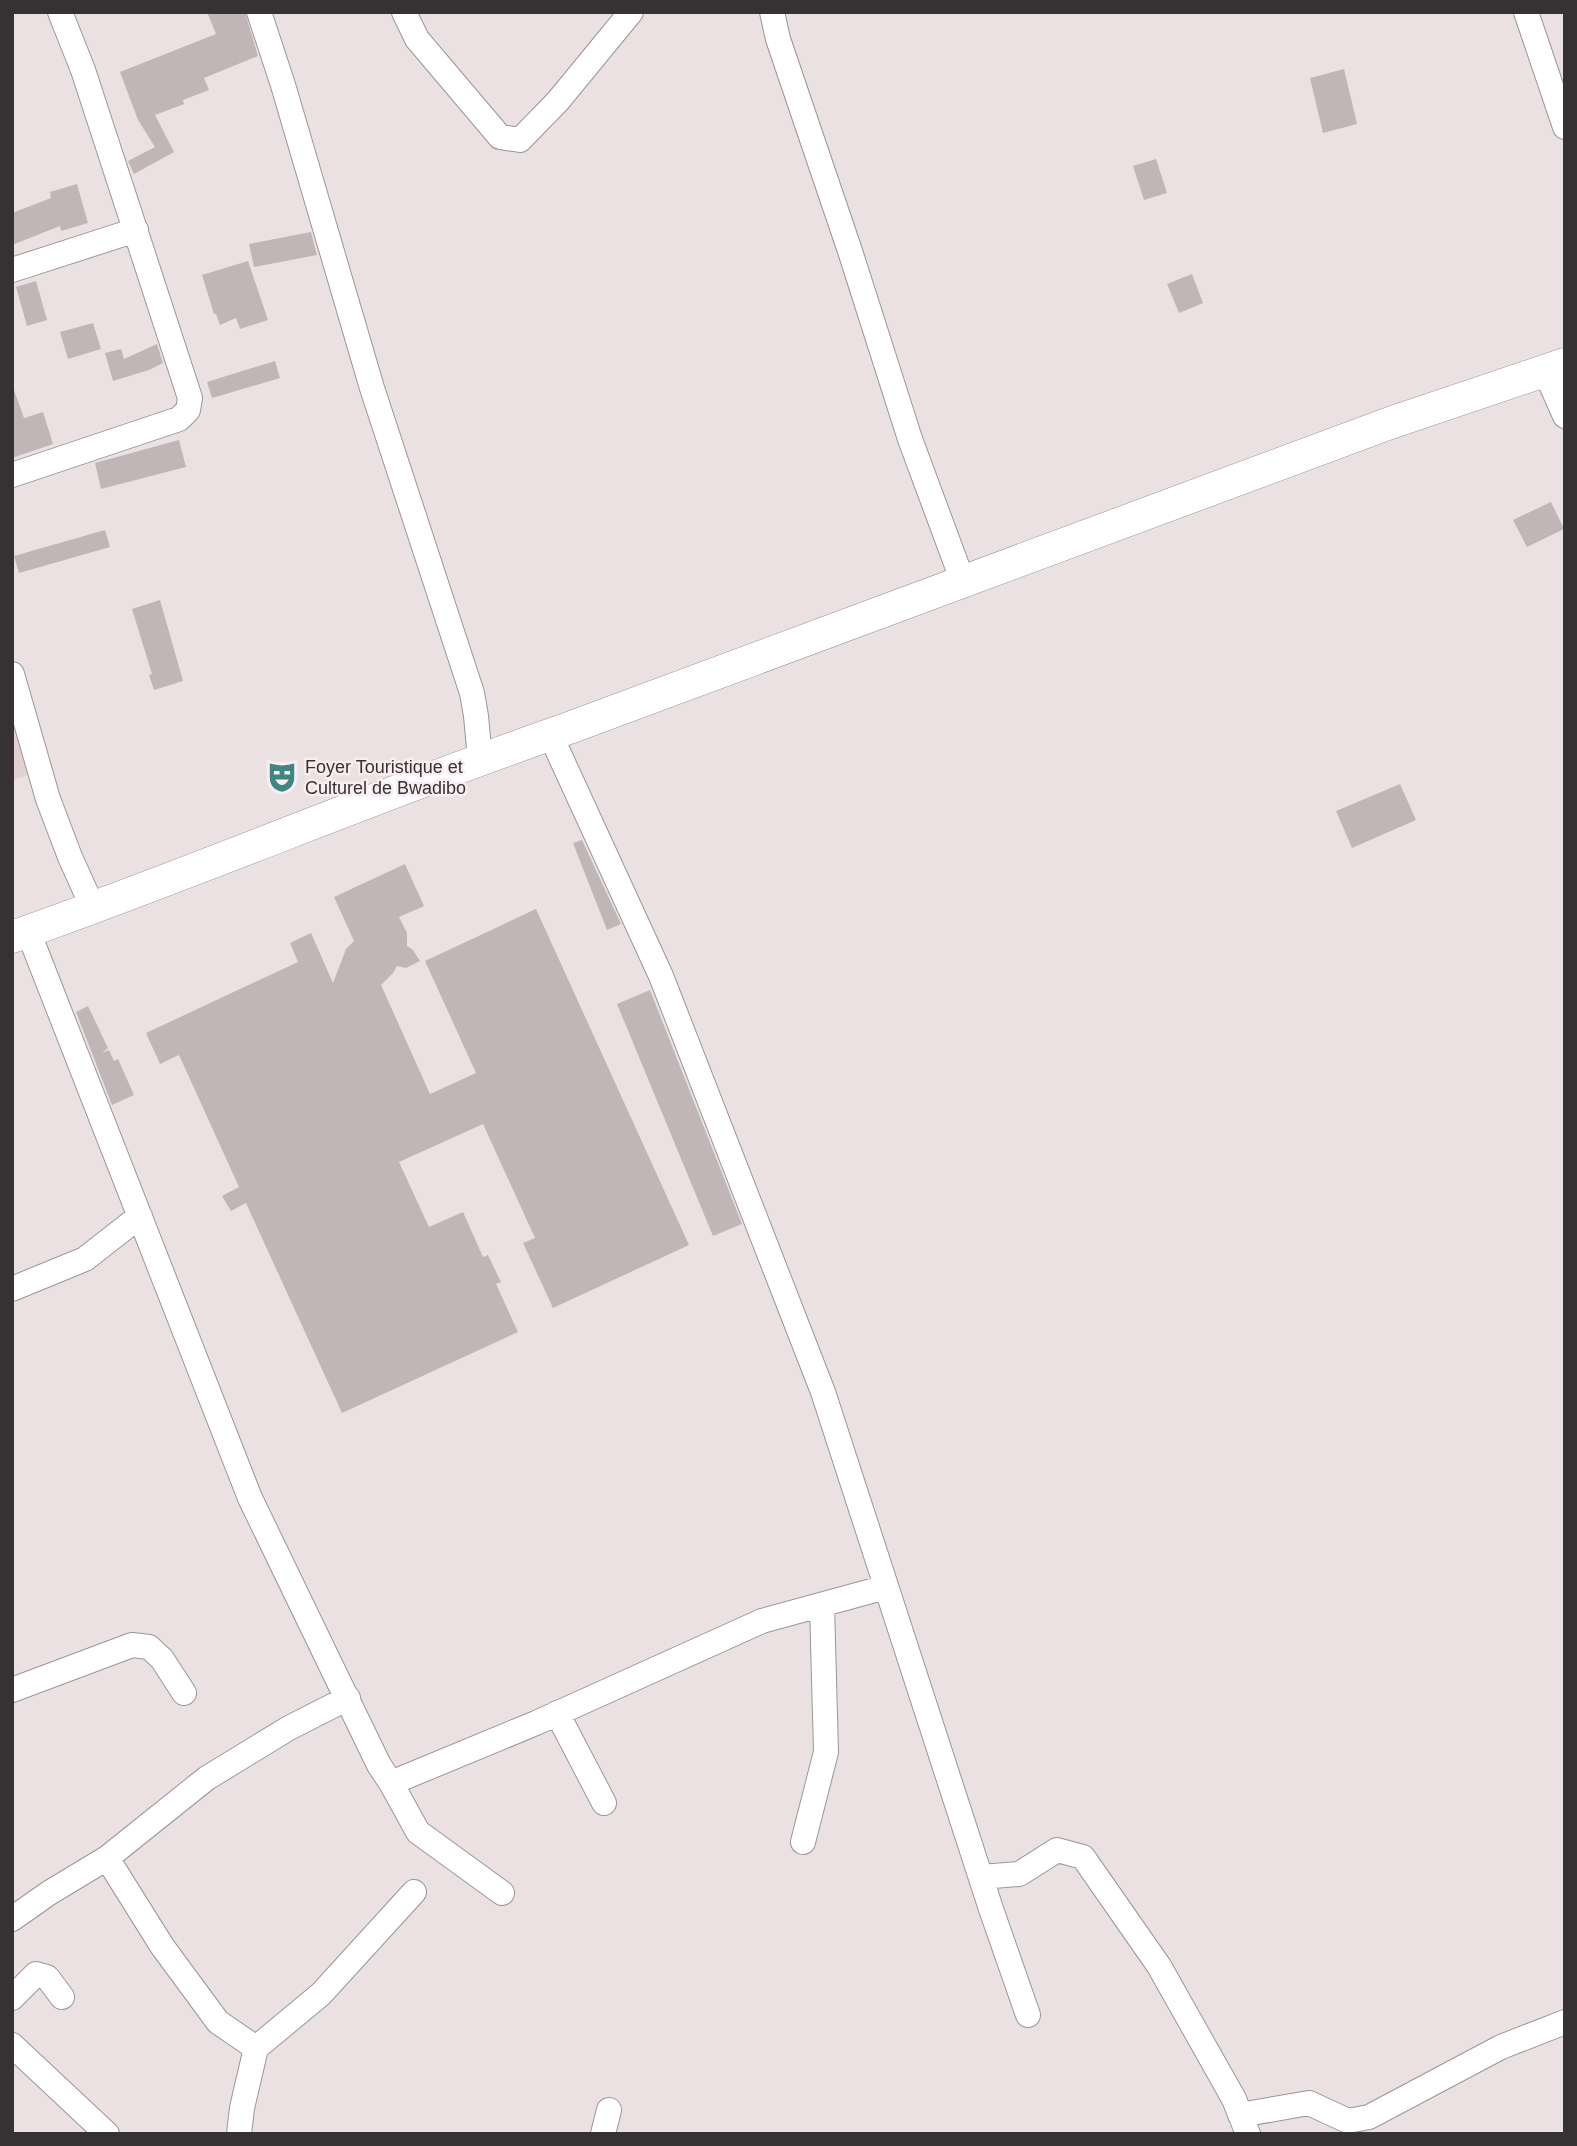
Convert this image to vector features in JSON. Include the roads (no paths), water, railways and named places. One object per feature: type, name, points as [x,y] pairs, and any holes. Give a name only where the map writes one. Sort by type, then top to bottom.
[{"type":"main road","points":[[20,934],[480,759],[1390,424],[1555,367]]},
{"type":"street","points":[[12,475],[179,419],[188,410],[190,398],[83,70],[60,12]]},
{"type":"street","points":[[259,12],[372,388],[472,693],[477,716],[480,759]]},
{"type":"street","points":[[404,12],[417,39],[500,137],[520,140],[558,101],[631,12]]},
{"type":"street","points":[[772,12],[778,39],[846,238],[910,439],[963,582]]},
{"type":"street","points":[[1526,12],[1565,127]]},
{"type":"street","points":[[12,270],[136,230]]},
{"type":"street","points":[[1555,367],[1565,416]]},
{"type":"street","points":[[12,674],[48,799],[93,908]]},
{"type":"street","points":[[550,734],[661,975],[823,1392],[1028,2015]]},
{"type":"street","points":[[20,934],[140,1216],[250,1497],[379,1765],[418,1832],[502,1893]]},
{"type":"street","points":[[12,1289],[85,1259],[140,1216]]},
{"type":"street","points":[[390,1783],[557,1713],[762,1621],[886,1587]]},
{"type":"street","points":[[803,1842],[826,1752],[822,1605]]},
{"type":"street","points":[[12,1690],[132,1645],[149,1647],[162,1659],[184,1693]]},
{"type":"street","points":[[12,1919],[107,1858],[207,1778],[289,1728],[348,1698]]},
{"type":"street","points":[[557,1713],[604,1803]]},
{"type":"street","points":[[981,1877],[1019,1874],[1057,1850],[1083,1857],[1159,1966],[1234,2099],[1244,2124],[1309,2102],[1348,2121],[1369,2118],[1501,2047],[1565,2022]]},
{"type":"street","points":[[107,1858],[162,1946],[218,2022],[256,2048]]},
{"type":"street","points":[[239,2134],[256,2048],[321,1994],[414,1892]]},
{"type":"street","points":[[12,1998],[36,1974],[47,1977],[62,1997]]},
{"type":"street","points":[[12,2045],[107,2134]]},
{"type":"street","points":[[603,2134],[609,2110]]},
{"type":"place","name":"Foyer Touristique et Culturel de Bwadibo","points":[[282,777]]}]
